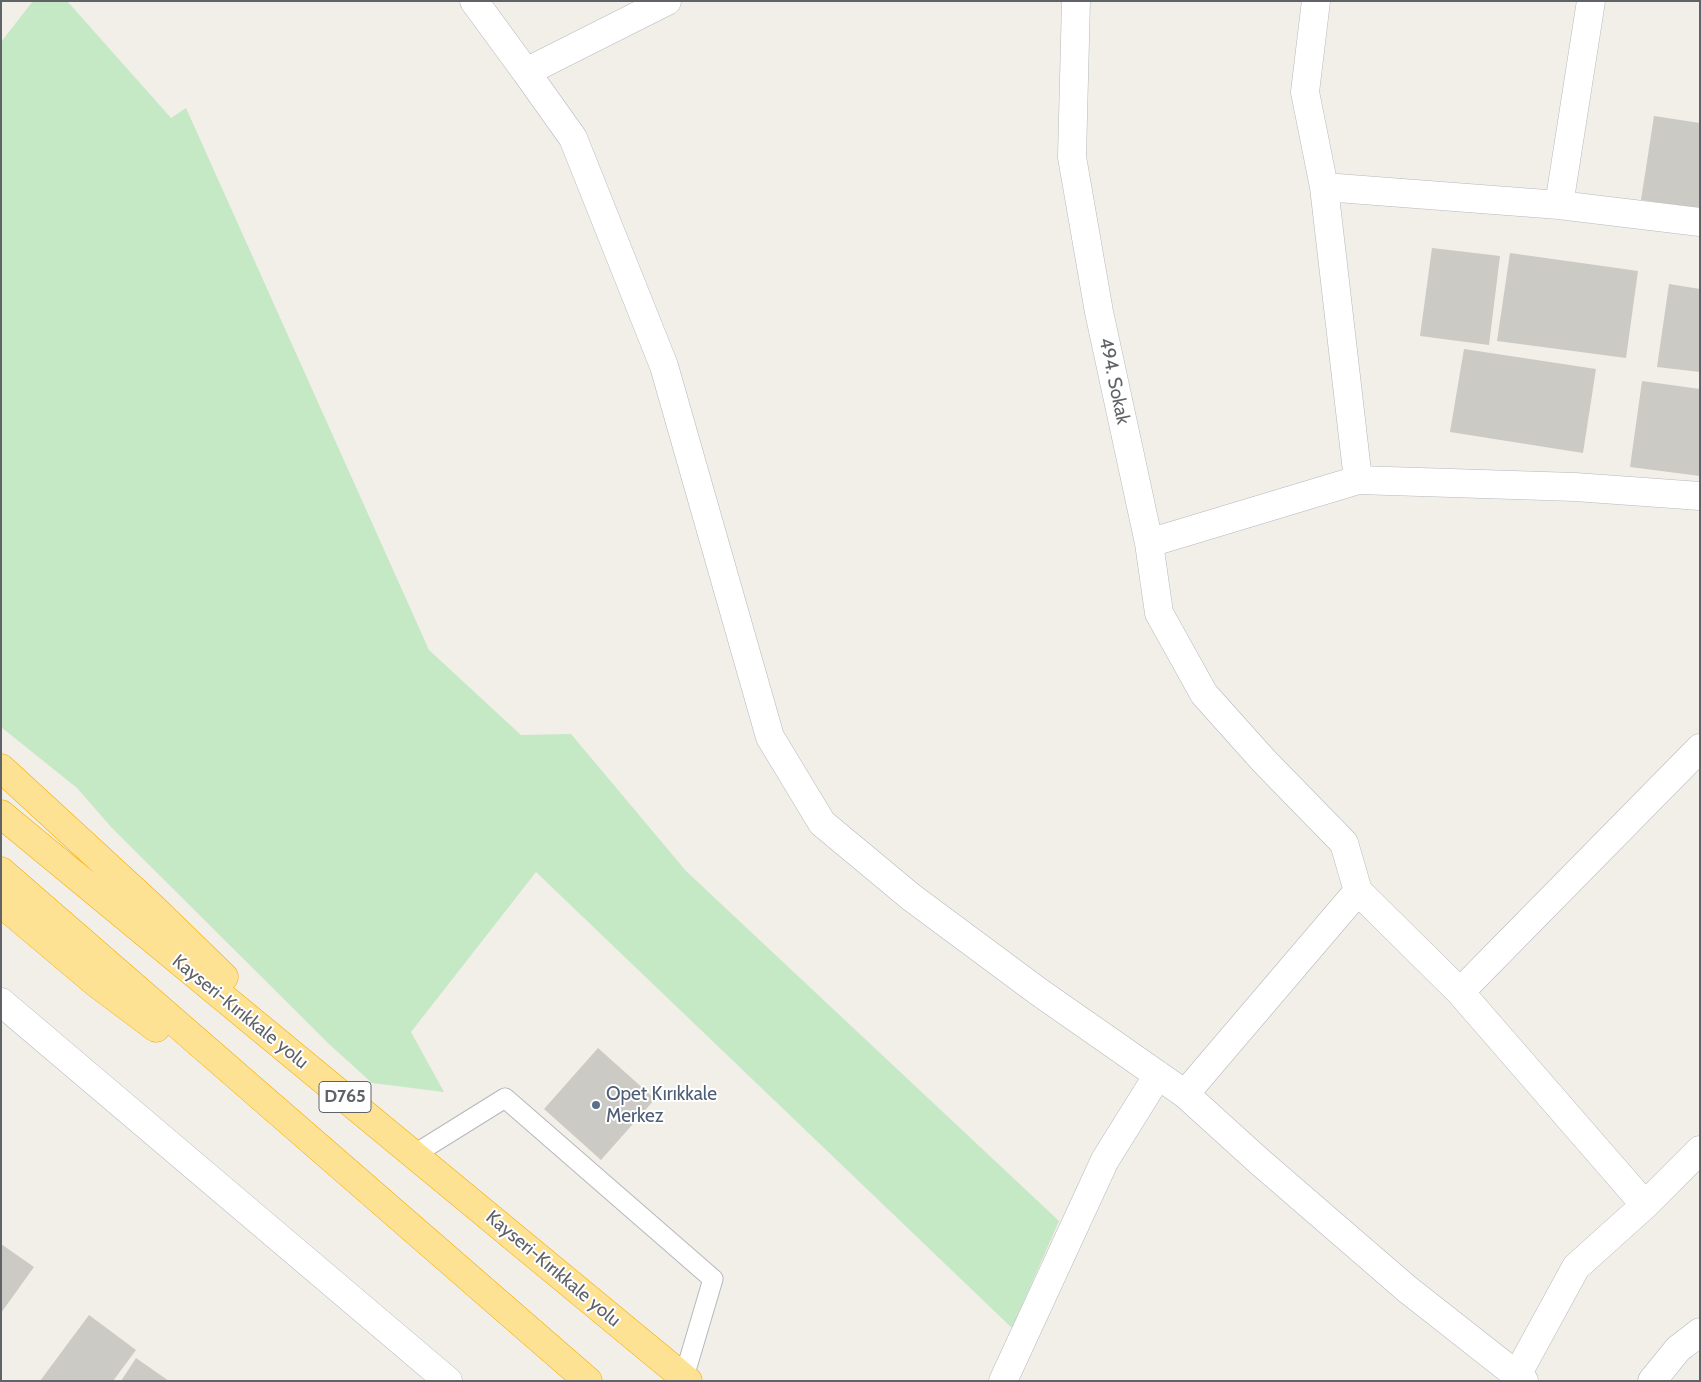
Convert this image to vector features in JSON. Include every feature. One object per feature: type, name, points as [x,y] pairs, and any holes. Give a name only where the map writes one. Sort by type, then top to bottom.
[{"type":"highway","points":[[1,768],[151,906],[353,1104]]},
{"type":"highway","name":"Kayseri-Kırıkkale yolu","points":[[1,814],[686,1379]]},
{"type":"highway","name":"D765","points":[[1,871],[315,1146],[588,1381]]},
{"type":"highway","points":[[1,903],[96,983],[315,1146]]},
{"type":"street","points":[[474,1],[573,138],[664,366],[770,737],[822,823],[911,897],[1039,992],[1185,1094],[1406,1289],[1520,1378],[1576,1267],[1645,1205],[1700,1150]]},
{"type":"street","points":[[526,72],[667,1]]},
{"type":"street","name":"494. Sokak","points":[[1076,1],[1072,157],[1099,312],[1149,543],[1159,613],[1204,694],[1264,761],[1344,843],[1358,891]]},
{"type":"street","points":[[1316,1],[1305,92],[1324,186],[1358,480]]},
{"type":"street","points":[[1559,205],[1591,1]]},
{"type":"street","points":[[1324,186],[1559,205],[1700,222]]},
{"type":"street","points":[[1149,543],[1358,480],[1575,487],[1700,496]]},
{"type":"street","points":[[1460,992],[1700,748]]},
{"type":"street","points":[[1185,1094],[1358,891],[1460,992],[1645,1205]]},
{"type":"street","points":[[2,1003],[448,1381]]},
{"type":"street","points":[[1003,1381],[1105,1160],[1158,1075]]},
{"type":"street","points":[[1652,1381],[1678,1350],[1700,1332]]},
{"type":"lane","points":[[415,1154],[505,1098],[714,1279],[686,1379]]},
{"type":"green space","points":[[33,1],[67,1],[171,118],[186,108],[429,650],[521,735],[571,734],[686,871],[1059,1221],[1012,1328],[536,872],[411,1032],[444,1092],[372,1083],[329,1044],[112,828],[77,788],[1,727],[1,42]]},
{"type":"building","points":[[1654,116],[1700,123],[1700,208],[1641,200]]},
{"type":"building","points":[[1432,248],[1500,256],[1489,345],[1420,336]]},
{"type":"building","points":[[1510,253],[1638,271],[1626,358],[1497,341]]},
{"type":"building","points":[[1669,284],[1700,289],[1700,372],[1657,367]]},
{"type":"building","points":[[1464,349],[1596,369],[1583,453],[1450,432]]},
{"type":"building","points":[[1642,381],[1700,389],[1700,476],[1630,467]]},
{"type":"building","points":[[598,1048],[655,1099],[601,1160],[544,1109]]},
{"type":"building","points":[[1,1244],[34,1267],[1,1313]]},
{"type":"building","points":[[89,1315],[136,1350],[113,1381],[40,1381]]},
{"type":"building","points":[[136,1358],[169,1381],[121,1381]]},
{"type":"place","name":"Opet Kırıkkale Merkez","points":[[596,1105]]}]
